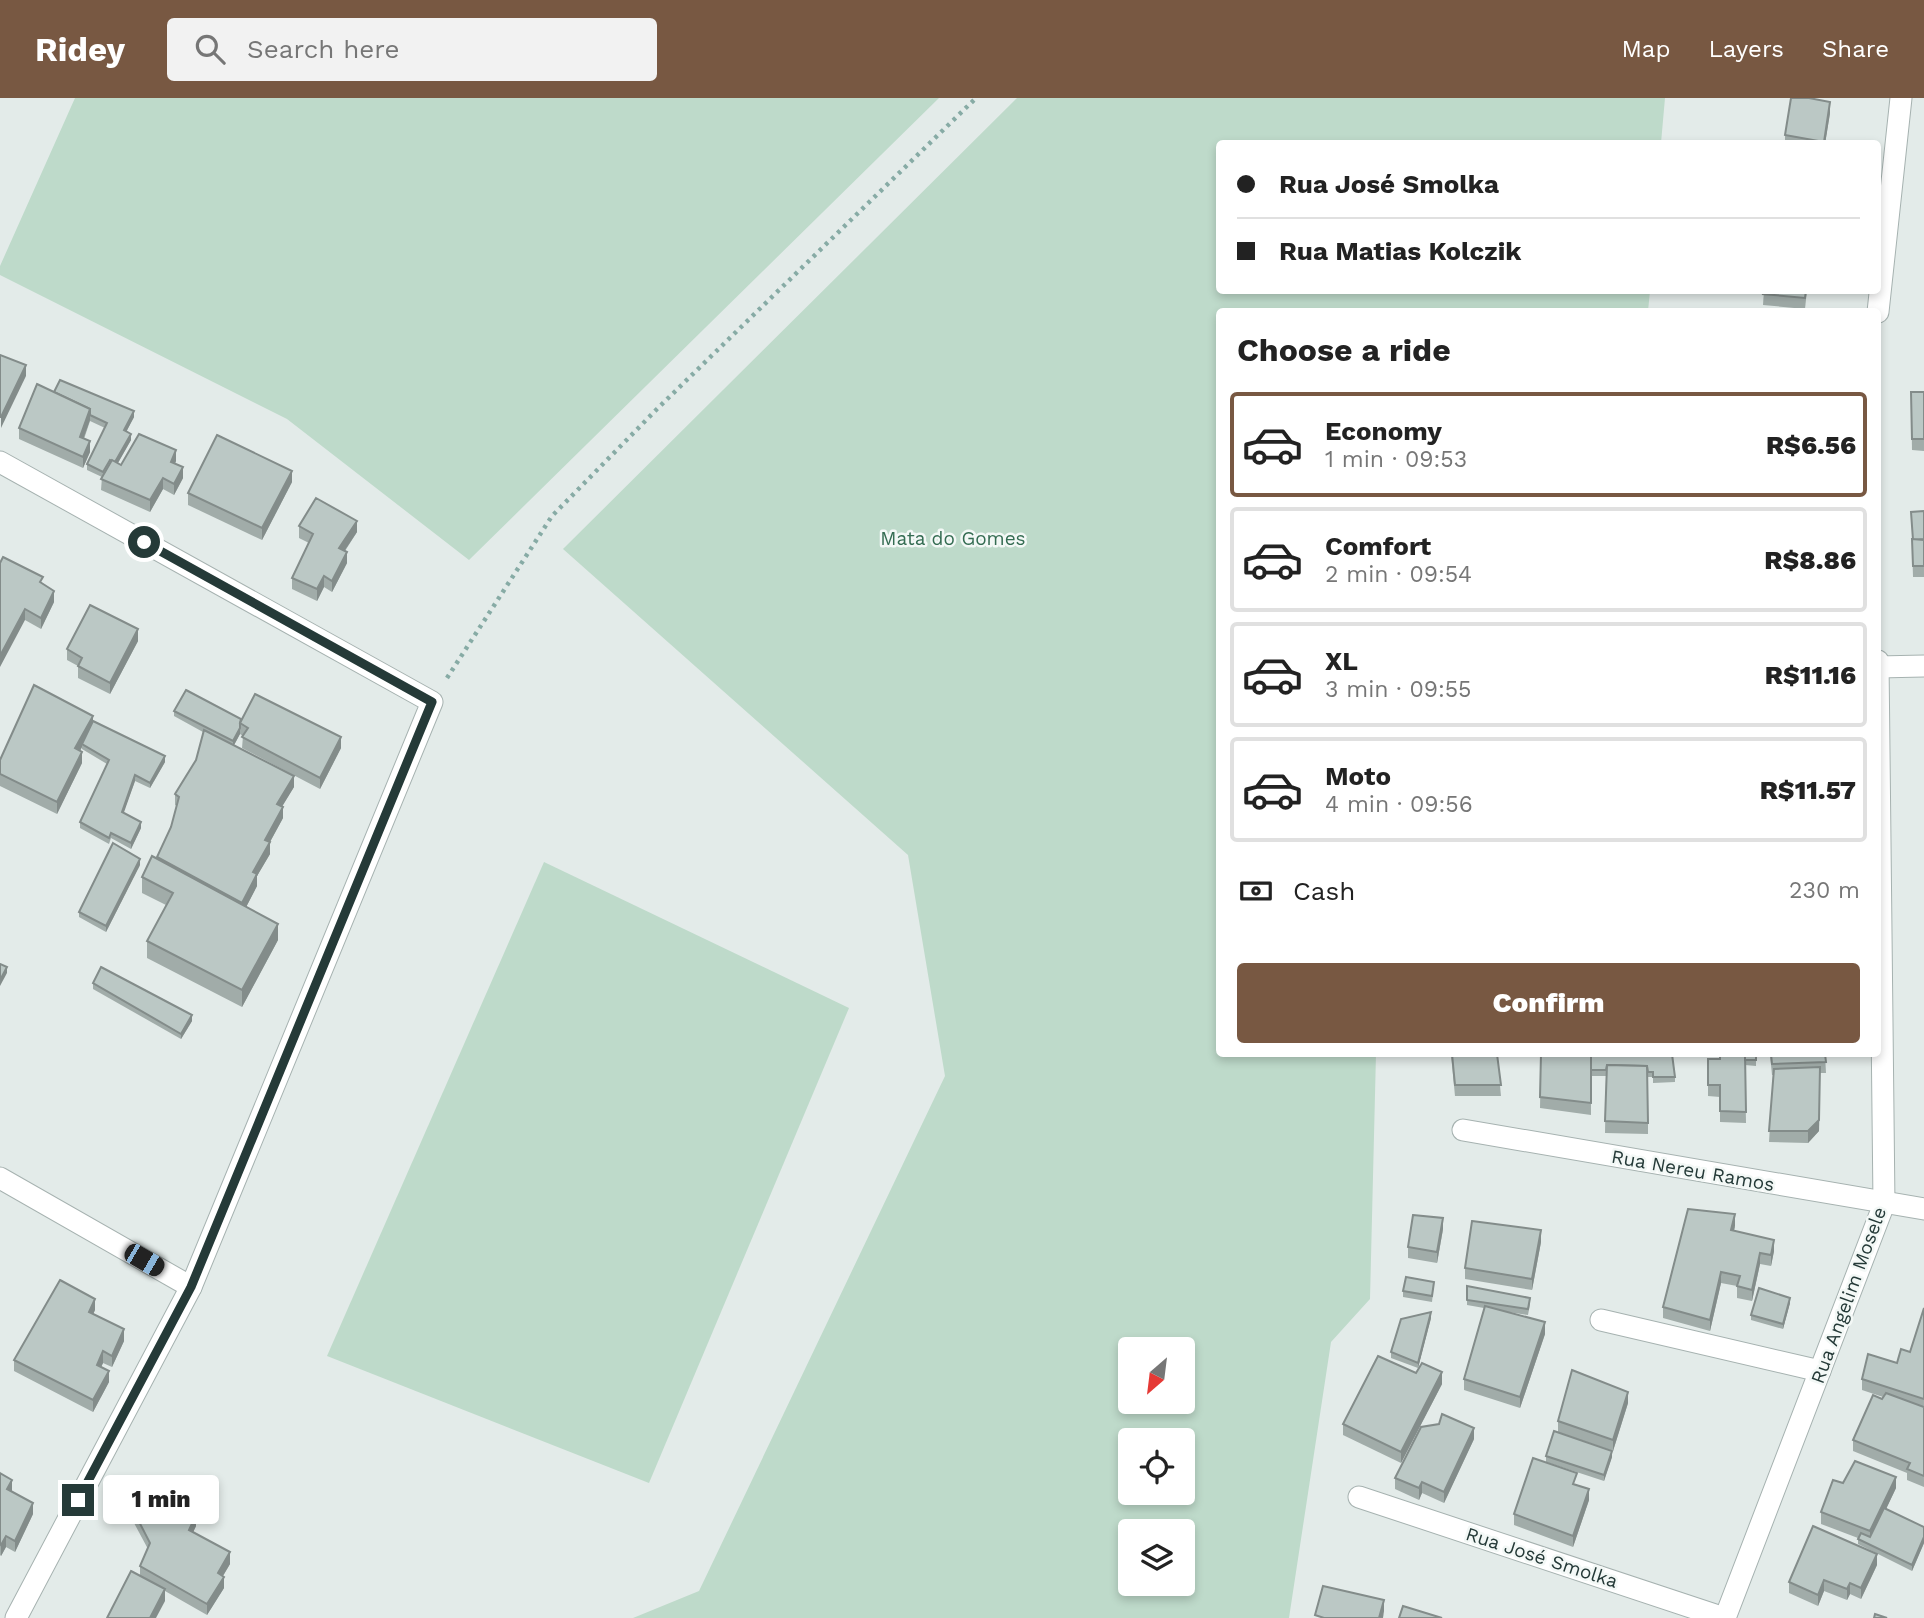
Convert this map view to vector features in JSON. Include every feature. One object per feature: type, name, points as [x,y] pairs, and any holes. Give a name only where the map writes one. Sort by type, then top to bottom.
[{"type":"street","points":[[1881,284],[1901,98]]},
{"type":"street","points":[[0,462],[432,702],[191,1287],[16,1618]]},
{"type":"street","points":[[1881,667],[1924,666]]},
{"type":"street","name":"Rua Angelim Mosele","points":[[1724,1618],[1884,1203],[1881,935]]},
{"type":"street","name":"Rua Nereu Ramos","points":[[1463,1130],[1924,1209]]},
{"type":"street","points":[[0,1178],[191,1287]]},
{"type":"street","points":[[1601,1320],[1820,1371]]},
{"type":"street","name":"Rua José Smolka","points":[[1359,1497],[1724,1618]]},
{"type":"path","points":[[432,702],[552,516],[657,409],[976,98]]},
{"type":"green space","points":[[75,98],[939,98],[469,560],[287,419],[0,275],[0,266]]},
{"type":"green space","name":"Mata do Gomes","points":[[1017,98],[1665,98],[1661,140],[1216,140],[1216,294],[1650,294],[1648,308],[1216,308],[1216,1057],[1376,1057],[1370,1299],[1331,1342],[1289,1618],[633,1618],[699,1591],[945,1076],[908,855],[563,549]]},
{"type":"green space","points":[[544,862],[849,1008],[649,1483],[327,1356]]},
{"type":"building","points":[[1791,98],[1830,102],[1824,140],[1785,135]]},
{"type":"building","points":[[1763,294],[1806,294],[1805,298]]},
{"type":"building","points":[[0,355],[26,365],[1,417],[0,417]]},
{"type":"building","points":[[60,380],[134,411],[124,430],[131,434],[115,462],[110,460],[103,472],[87,464],[107,423],[90,415],[90,409],[54,392]]},
{"type":"building","points":[[37,384],[90,409],[80,437],[90,441],[83,457],[19,428]]},
{"type":"building","points":[[1911,392],[1924,392],[1924,439],[1912,439]]},
{"type":"building","points":[[139,434],[176,450],[171,462],[183,467],[174,484],[163,478],[150,500],[101,479],[112,460],[121,465]]},
{"type":"building","points":[[217,435],[292,471],[262,528],[188,493]]},
{"type":"building","points":[[316,498],[357,521],[339,548],[347,552],[332,581],[324,576],[317,589],[292,578],[313,534],[299,526]]},
{"type":"building","points":[[1924,511],[1924,539],[1913,540],[1911,512]]},
{"type":"building","points":[[1912,539],[1924,540],[1924,566],[1913,566]]},
{"type":"building","points":[[3,557],[43,577],[40,582],[54,591],[41,618],[25,609],[0,656],[0,563]]},
{"type":"building","points":[[90,605],[138,629],[110,683],[78,666],[82,658],[67,649]]},
{"type":"building","points":[[34,685],[93,716],[75,748],[82,752],[57,802],[0,774],[0,760]]},
{"type":"building","points":[[186,690],[241,719],[240,728],[233,741],[174,711]]},
{"type":"building","points":[[255,694],[341,737],[320,778],[242,737],[248,728],[240,723]]},
{"type":"building","points":[[93,721],[165,756],[150,783],[135,775],[122,812],[141,822],[131,843],[111,833],[109,838],[80,822],[109,760],[82,744]]},
{"type":"building","points":[[204,730],[294,776],[277,804],[283,807],[265,840],[270,842],[253,872],[257,874],[242,903],[157,857],[171,827],[179,797],[175,794],[196,760]]},
{"type":"building","points":[[113,843],[140,859],[106,926],[79,912]]},
{"type":"building","points":[[152,856],[278,924],[242,990],[147,941],[173,893],[142,877]]},
{"type":"building","points":[[0,964],[7,967],[0,980]]},
{"type":"building","points":[[101,967],[192,1015],[181,1034],[93,983]]},
{"type":"building","points":[[1452,1057],[1497,1057],[1501,1085],[1455,1085]]},
{"type":"building","points":[[1541,1057],[1591,1057],[1591,1103],[1540,1097]]},
{"type":"building","points":[[1591,1057],[1672,1057],[1675,1077],[1653,1077],[1653,1072],[1648,1072],[1647,1066],[1607,1065],[1606,1070],[1591,1070]]},
{"type":"building","points":[[1745,1057],[1746,1112],[1720,1111],[1720,1085],[1708,1085],[1708,1059]]},
{"type":"building","points":[[1745,1057],[1756,1057],[1756,1060],[1745,1060]]},
{"type":"building","points":[[1771,1057],[1825,1057],[1826,1062],[1772,1064]]},
{"type":"building","points":[[1607,1065],[1647,1066],[1648,1123],[1605,1121]]},
{"type":"building","points":[[1820,1067],[1819,1120],[1808,1131],[1769,1131],[1774,1069]]},
{"type":"building","points":[[1688,1209],[1735,1214],[1731,1230],[1774,1240],[1771,1255],[1760,1253],[1752,1290],[1737,1286],[1740,1276],[1721,1272],[1710,1320],[1663,1307]]},
{"type":"building","points":[[1413,1215],[1443,1218],[1437,1252],[1408,1247]]},
{"type":"building","points":[[1472,1221],[1541,1230],[1532,1279],[1465,1268]]},
{"type":"building","points":[[1406,1277],[1434,1282],[1432,1296],[1403,1291]]},
{"type":"building","points":[[60,1280],[95,1299],[89,1312],[124,1329],[112,1356],[103,1351],[97,1365],[109,1371],[93,1400],[14,1360]]},
{"type":"building","points":[[1467,1286],[1530,1298],[1528,1309],[1467,1300]]},
{"type":"building","points":[[1759,1288],[1790,1298],[1783,1324],[1751,1315]]},
{"type":"building","points":[[1485,1306],[1545,1322],[1520,1397],[1464,1379]]},
{"type":"building","points":[[1924,1308],[1924,1399],[1862,1379],[1868,1354],[1897,1363],[1901,1349],[1910,1352]]},
{"type":"building","points":[[1431,1312],[1418,1363],[1391,1352],[1401,1319]]},
{"type":"building","points":[[1378,1356],[1416,1373],[1422,1363],[1442,1372],[1401,1452],[1343,1424]]},
{"type":"building","points":[[1572,1370],[1628,1392],[1613,1440],[1558,1421]]},
{"type":"building","points":[[1886,1393],[1924,1407],[1924,1476],[1907,1469],[1910,1463],[1853,1440],[1873,1395],[1882,1399]]},
{"type":"building","points":[[1442,1414],[1474,1428],[1444,1492],[1422,1482],[1419,1488],[1395,1478],[1421,1427],[1439,1424]]},
{"type":"building","points":[[1554,1431],[1612,1451],[1604,1475],[1546,1456]]},
{"type":"building","points":[[1533,1458],[1577,1473],[1573,1484],[1589,1489],[1573,1536],[1514,1514]]},
{"type":"building","points":[[1855,1461],[1896,1477],[1870,1531],[1821,1512],[1833,1480],[1843,1483]]},
{"type":"building","points":[[0,1473],[12,1480],[7,1489],[33,1503],[15,1541],[6,1536],[1,1545],[0,1544]]},
{"type":"building","points":[[144,1493],[196,1515],[189,1530],[230,1552],[218,1573],[224,1577],[207,1604],[140,1566],[150,1543],[134,1512]]},
{"type":"building","points":[[1884,1508],[1924,1527],[1924,1537],[1912,1565],[1858,1539],[1861,1533],[1870,1537]]},
{"type":"building","points":[[1813,1526],[1877,1554],[1861,1588],[1850,1583],[1847,1589],[1824,1580],[1818,1595],[1789,1582]]},
{"type":"building","points":[[131,1571],[165,1589],[150,1618],[107,1618]]},
{"type":"building","points":[[1323,1586],[1384,1600],[1379,1618],[1324,1618],[1315,1615]]},
{"type":"building","points":[[1403,1606],[1442,1618],[1399,1618]]},
{"type":"route","points":[[78,1500],[191,1287],[432,702],[144,542]]}]
